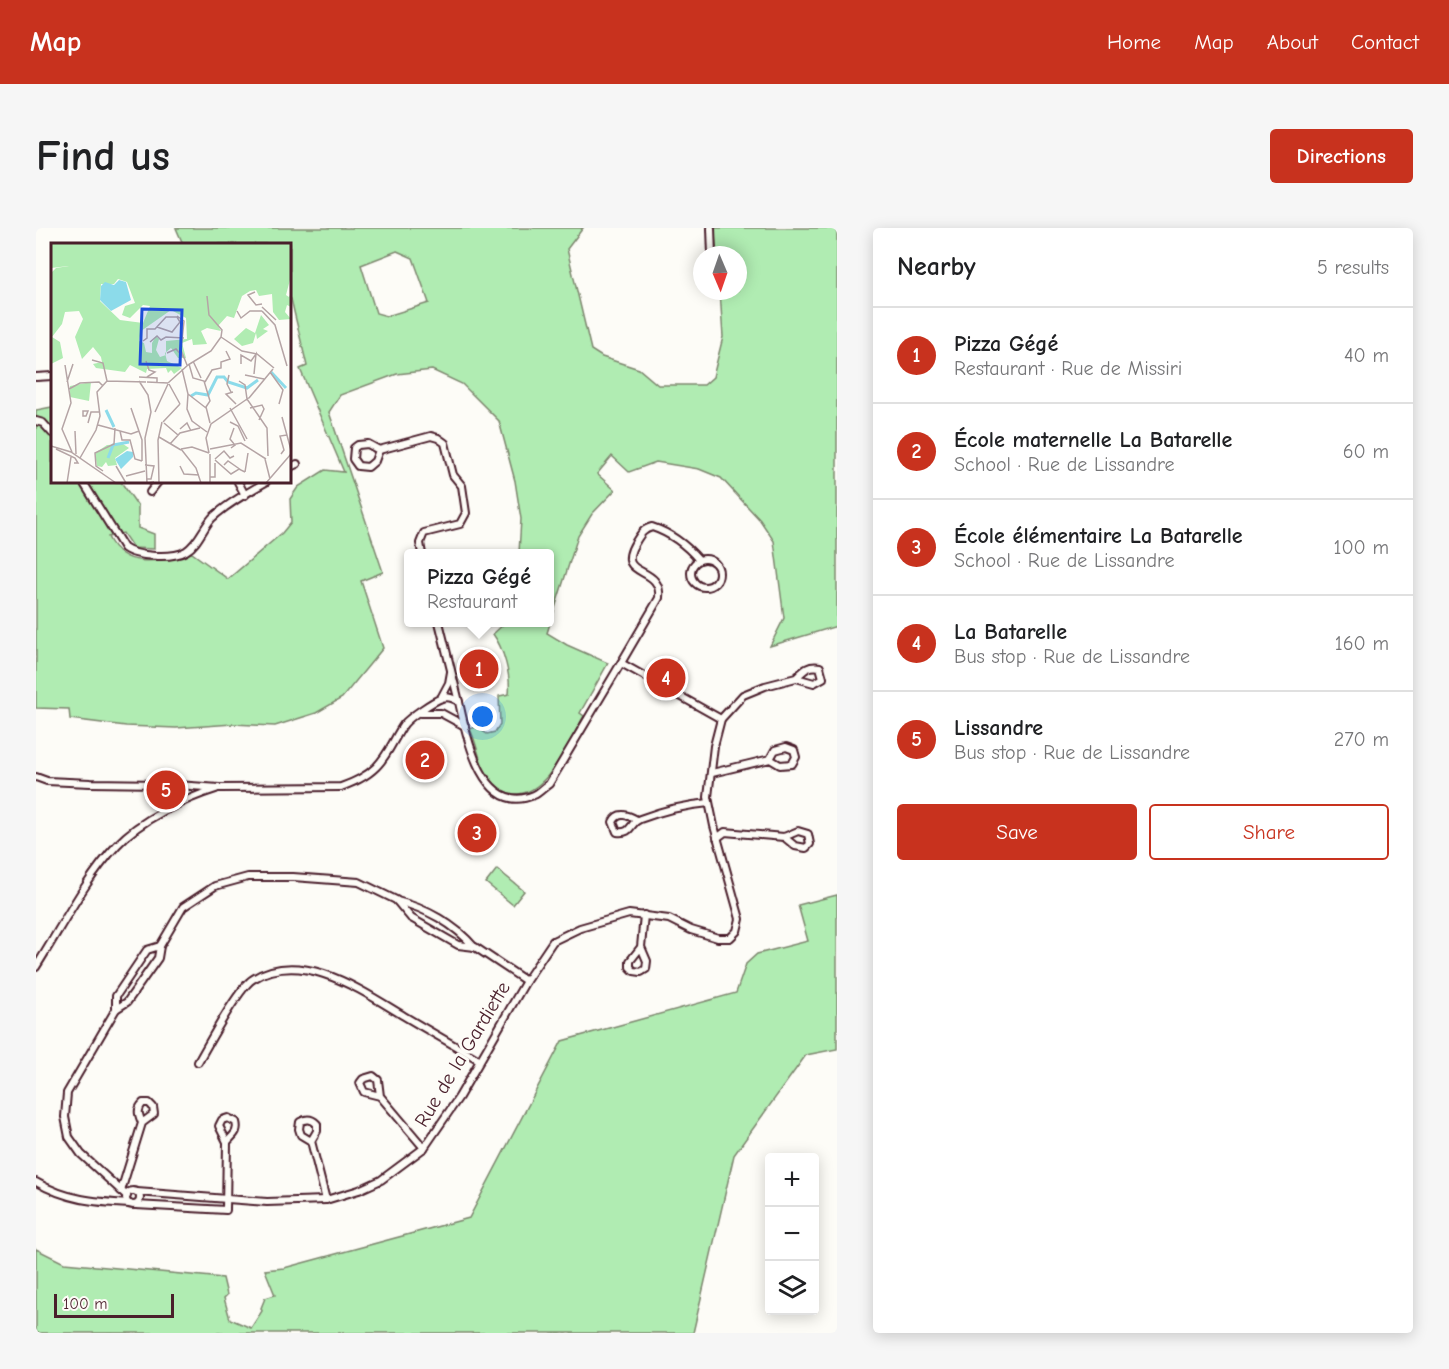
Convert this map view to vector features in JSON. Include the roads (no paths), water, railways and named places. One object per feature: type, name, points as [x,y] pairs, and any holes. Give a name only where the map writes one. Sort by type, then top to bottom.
[{"type":"street","points":[[711,228],[712,246]]},
{"type":"street","points":[[36,377],[51,376]]},
{"type":"street","points":[[36,421],[43,423],[51,432]]},
{"type":"street","points":[[379,450],[375,461],[368,467],[358,466],[353,459],[354,448],[358,445],[368,444],[379,450],[431,436],[445,443],[453,475],[462,486],[466,513],[460,524],[423,532],[421,549]]},
{"type":"street","points":[[291,467],[297,464]]},
{"type":"street","points":[[84,483],[124,548],[130,553],[140,555],[180,553],[187,550],[213,518],[264,483]]},
{"type":"street","points":[[150,492],[157,483]]},
{"type":"street","points":[[239,483],[245,495]]},
{"type":"street","points":[[440,627],[474,760],[485,780],[494,790],[512,797],[534,795],[549,784],[659,598],[658,582],[634,567],[629,561],[630,552],[641,533],[646,529],[658,530],[688,547],[699,560],[712,560],[718,567],[719,577],[710,587],[698,585],[692,579],[692,568],[699,560]]},
{"type":"street","points":[[621,663],[721,719]]},
{"type":"street","points":[[441,713],[438,708],[439,699],[449,683],[451,672]]},
{"type":"street","points":[[784,837],[725,832],[717,838],[708,797],[714,746],[721,719],[743,695],[765,686],[796,678]]},
{"type":"street","points":[[36,777],[47,781],[219,788],[341,787],[358,781],[375,768],[390,749],[404,725],[419,712],[439,699],[448,697],[460,705]]},
{"type":"street","points":[[452,717],[456,716],[460,705]]},
{"type":"street","points":[[419,712],[441,713],[465,726]]},
{"type":"street","points":[[712,773],[770,759]]},
{"type":"street","points":[[37,964],[95,871],[118,843],[148,821],[193,796],[219,788]]},
{"type":"street","points":[[637,820],[697,804],[710,803]]},
{"type":"street","name":"Rue de la Gardiette","points":[[137,1192],[267,1202],[326,1200],[359,1190],[381,1180],[424,1148],[459,1097],[526,981],[553,941],[580,928],[628,914],[669,919],[691,930],[718,938],[730,938],[737,932],[740,919],[717,838]]},
{"type":"street","points":[[116,1008],[127,1002],[158,958],[160,946],[183,908],[214,886],[248,877],[293,877],[359,882],[396,900],[418,906],[464,934],[475,947],[526,981]]},
{"type":"street","points":[[396,900],[411,918],[458,945],[475,947]]},
{"type":"street","points":[[641,947],[644,915]]},
{"type":"street","points":[[160,946],[147,950],[116,996],[116,1008],[67,1093],[65,1117],[69,1137],[81,1154],[128,1199],[226,1210],[226,1142]]},
{"type":"street","points":[[198,1062],[225,1015],[252,979],[280,968],[315,972],[355,987],[479,1060]]},
{"type":"street","points":[[380,1095],[424,1148]]},
{"type":"street","points":[[128,1199],[142,1123]]},
{"type":"street","points":[[311,1141],[326,1200]]},
{"type":"street","points":[[36,1182],[55,1193],[85,1201],[111,1203],[140,1199],[137,1192],[129,1193],[128,1199]]},
{"type":"place","name":"Pizza Gégé","points":[[479,669]]},
{"type":"place","name":"La Batarelle","points":[[666,678]]},
{"type":"place","name":"École maternelle La Batarelle","points":[[425,760]]},
{"type":"place","name":"Lissandre","points":[[166,790]]},
{"type":"place","name":"École élémentaire La Batarelle","points":[[477,833]]}]
